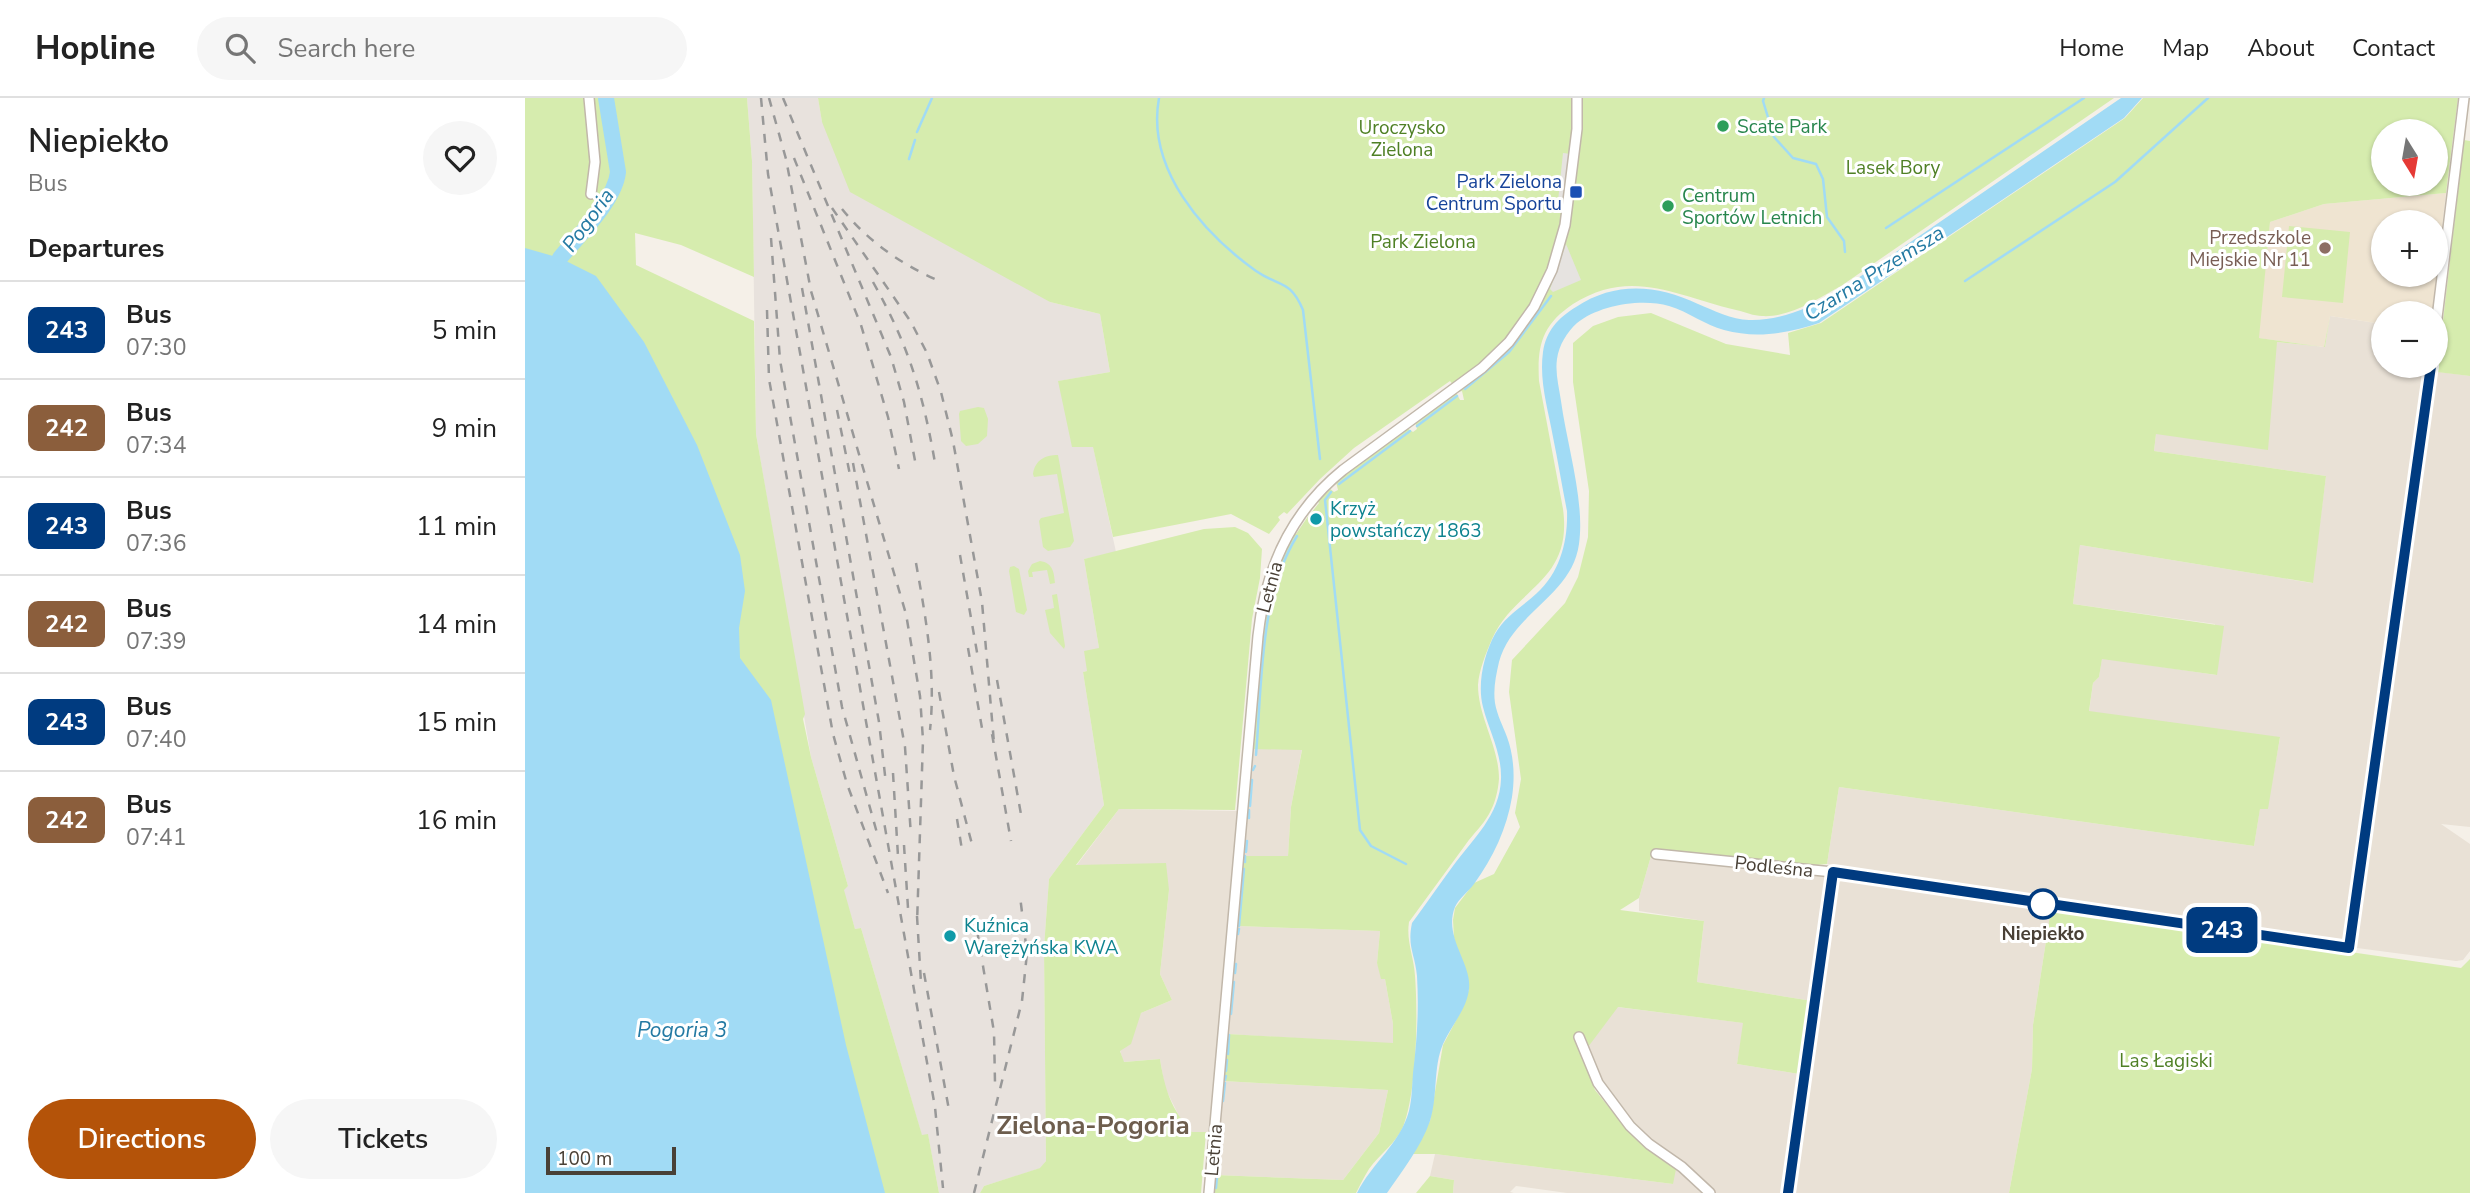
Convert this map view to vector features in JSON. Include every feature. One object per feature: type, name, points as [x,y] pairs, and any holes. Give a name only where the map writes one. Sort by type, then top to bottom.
[{"type":"street","points":[[589,98],[595,160],[591,194]]},
{"type":"street","name":"Letnia","points":[[1209,1193],[1258,636],[1263,598],[1273,565],[1296,522],[1322,488],[1482,368],[1513,337],[1534,307],[1552,270],[1563,232],[1577,129],[1577,98]]},
{"type":"street","points":[[2439,301],[2464,98]]},
{"type":"street","name":"Podleśna","points":[[1655,853],[1833,872],[2349,948],[2429,378]]},
{"type":"street","points":[[1788,1193],[1833,872]]},
{"type":"street","points":[[1579,1037],[1598,1083],[1630,1126],[1710,1193]]},
{"type":"shaded area","points":[[747,98],[818,98],[822,122],[1050,302],[1100,314],[1110,372],[1059,381],[1093,446],[1116,552],[1084,559],[1099,648],[1087,671],[1083,672],[1104,805],[1049,879],[1044,947],[1046,1161],[1041,1168],[984,1186],[980,1193],[939,1193],[928,1135],[922,1136],[861,928],[855,929],[843,890],[848,886],[811,757],[756,434],[752,161]]},
{"type":"shaded area","points":[[1563,153],[1571,154],[1564,202],[1558,201]]},
{"type":"shaded area","name":"Przedszkole Miejskie Nr 11","points":[[2413,196],[2446,196],[2444,210],[2371,210],[2371,287],[2435,287],[2433,301],[2371,301],[2371,322],[2330,316],[2324,347],[2258,338],[2270,222],[2324,204]]},
{"type":"shaded area","points":[[1566,244],[1581,280],[1553,292],[1550,289]]},
{"type":"shaded area","points":[[2330,316],[2371,322],[2371,378],[2448,378],[2448,373],[2470,376],[2470,827],[2441,824],[2470,844],[2470,951],[2463,960],[2357,948],[2340,941],[1827,864],[1839,787],[2254,846],[2260,808],[2267,809],[2280,738],[2089,712],[2093,683],[2099,677],[2102,658],[2216,675],[2215,624],[2073,604],[2080,545],[2312,583],[2326,476],[2154,451],[2156,434],[2277,342],[2325,347]]},
{"type":"shaded area","points":[[1252,749],[1302,749],[1291,807],[1288,856],[1243,856]]},
{"type":"shaded area","points":[[1119,809],[1239,811],[1210,1133],[1192,1132],[1181,1120],[1165,1088],[1160,1059],[1123,1062],[1120,1050],[1141,1013],[1172,1000],[1160,974],[1169,890],[1076,866]]},
{"type":"shaded area","points":[[1651,856],[1827,877],[1812,1001],[1697,982],[1704,921],[1639,911],[1639,898]]},
{"type":"shaded area","points":[[1848,877],[2051,909],[2033,1025],[2032,1069],[2009,1193],[1791,1193],[1836,884]]},
{"type":"shaded area","points":[[1237,926],[1380,931],[1377,963],[1385,979],[1393,1024],[1393,1044],[1228,1034]]},
{"type":"shaded area","points":[[1617,1007],[1744,1023],[1737,1064],[1799,1074],[1784,1193],[1714,1193],[1707,1183],[1666,1155],[1636,1129],[1604,1086],[1582,1044]]},
{"type":"shaded area","points":[[1223,1081],[1388,1090],[1379,1133],[1343,1180],[1215,1175]]},
{"type":"shaded area","points":[[1435,1154],[1673,1184],[1673,1165],[1703,1193],[1567,1193],[1516,1186],[1510,1192],[1514,1193],[1453,1193],[1454,1180],[1430,1176]]},
{"type":"green space","name":"Pogoria 3","points":[[525,98],[585,98],[591,160],[586,187],[595,189],[593,98],[747,98],[752,161],[754,277],[681,245],[635,233],[636,265],[754,321],[756,434],[811,757],[848,886],[844,890],[855,929],[861,928],[922,1135],[928,1134],[939,1193],[525,1193]]},
{"type":"green space","points":[[818,98],[2114,98],[1841,286],[1793,311],[1772,316],[1756,315],[1674,292],[1635,286],[1615,287],[1594,293],[1573,304],[1554,320],[1541,346],[1539,381],[1563,509],[1564,534],[1551,569],[1502,622],[1481,668],[1478,685],[1481,709],[1498,767],[1499,784],[1493,806],[1409,922],[1415,976],[1416,1031],[1414,1074],[1403,1127],[1369,1169],[1356,1193],[1213,1193],[1215,1175],[1343,1180],[1379,1133],[1388,1090],[1223,1081],[1228,1034],[1393,1043],[1393,1024],[1385,979],[1381,979],[1377,963],[1380,931],[1237,926],[1243,856],[1288,856],[1291,807],[1302,750],[1252,749],[1265,615],[1276,573],[1294,533],[1296,534],[1309,515],[1318,519],[1311,513],[1319,503],[1317,500],[1329,488],[1334,492],[1338,490],[1336,482],[1407,428],[1413,432],[1417,429],[1415,422],[1456,392],[1460,400],[1464,400],[1462,391],[1459,392],[1450,381],[1354,448],[1287,514],[1284,512],[1278,517],[1280,520],[1269,534],[1231,514],[1113,537],[1093,447],[1072,447],[1058,381],[1110,372],[1100,314],[1050,302],[850,192],[822,122]]},
{"type":"green space","points":[[2143,98],[2458,98],[2448,177],[2448,119],[2371,119],[2371,196],[2413,196],[2324,204],[2270,222],[2259,338],[2321,347],[2277,342],[2268,450],[2156,434],[2154,451],[2326,476],[2313,583],[2080,545],[2073,604],[2224,626],[2217,675],[2102,659],[2099,677],[2093,683],[2089,711],[2280,737],[2268,809],[2260,809],[2254,846],[1839,787],[1827,864],[1805,866],[1653,849],[1639,898],[1620,910],[1704,921],[1697,982],[1812,1001],[1799,1074],[1737,1064],[1743,1023],[1618,1007],[1582,1055],[1595,1090],[1620,1121],[1676,1169],[1673,1184],[1435,1154],[1412,1154],[1430,1121],[1443,1045],[1469,989],[1454,938],[1455,908],[1474,883],[1494,874],[1520,827],[1515,813],[1521,779],[1509,692],[1512,660],[1565,603],[1578,577],[1588,537],[1589,491],[1573,382],[1573,343],[1593,326],[1618,317],[1651,313],[1726,344],[1790,355],[1788,333],[1821,323],[2125,118]]},
{"type":"green space","points":[[2464,140],[2470,141],[2470,376],[2448,373],[2448,301],[2445,301]]},
{"type":"green space","points":[[2289,226],[2350,232],[2343,303],[2282,297]]},
{"type":"green space","points":[[984,408],[988,419],[987,436],[978,444],[966,446],[961,441],[959,414],[960,411]]},
{"type":"green space","points":[[1058,455],[1074,541],[1070,547],[1048,551],[1043,547],[1039,521],[1041,518],[1064,513],[1057,474],[1034,477],[1033,474],[1041,459]]},
{"type":"green space","points":[[1235,527],[1248,533],[1262,549],[1260,578],[1252,619],[1235,810],[1119,809],[1076,865],[1166,863],[1169,890],[1160,974],[1172,1000],[1141,1013],[1131,1044],[1120,1051],[1124,1062],[1160,1059],[1167,1090],[1179,1115],[1192,1132],[1206,1132],[1201,1193],[980,1193],[984,1186],[1040,1168],[1046,1161],[1044,947],[1049,879],[1104,805],[1083,672],[1087,671],[1084,651],[1099,648],[1084,559],[1204,529]]},
{"type":"green space","points":[[1040,561],[1050,566],[1055,583],[1050,584],[1047,570],[1032,572],[1033,577],[1029,577],[1028,571],[1032,564]]},
{"type":"green space","points":[[1010,567],[1019,569],[1027,610],[1024,615],[1016,612],[1009,571]]},
{"type":"green space","points":[[1057,594],[1064,649],[1050,633],[1045,610],[1054,608],[1052,595]]},
{"type":"green space","name":"Las Łagiski","points":[[2051,909],[2461,968],[2470,959],[2470,1193],[2009,1193],[2032,1069],[2033,1025]]},
{"type":"green space","points":[[1430,1176],[1454,1180],[1453,1193],[1416,1193]]},
{"type":"water","name":"Czarna Przemsza","points":[[2121,98],[2142,98],[2124,118],[1819,323],[1784,332],[1736,333],[1717,328],[1669,306],[1634,303],[1609,308],[1586,317],[1567,335],[1558,354],[1556,370],[1578,491],[1579,544],[1574,562],[1565,577],[1516,630],[1499,662],[1494,698],[1511,752],[1514,774],[1512,797],[1507,820],[1493,853],[1474,884],[1455,907],[1452,918],[1455,939],[1469,979],[1469,989],[1465,1004],[1440,1053],[1430,1121],[1416,1149],[1387,1193],[1357,1193],[1393,1144],[1405,1123],[1410,1106],[1418,1013],[1417,976],[1410,938],[1412,923],[1484,826],[1499,792],[1501,769],[1481,698],[1481,679],[1488,651],[1504,622],[1552,576],[1564,545],[1567,511],[1542,374],[1545,344],[1554,326],[1570,311],[1591,299],[1621,290],[1667,293],[1743,320],[1773,318],[1806,307],[1839,291]]},
{"type":"water","name":"Pogoria 3","points":[[525,248],[560,258],[596,276],[644,342],[697,445],[740,555],[745,591],[739,628],[740,658],[771,700],[846,1045],[885,1193],[525,1193]]},
{"type":"waterway","name":"Pogoria","points":[[560,258],[595,218],[615,183],[618,172],[606,98]]},
{"type":"waterway","points":[[917,132],[932,98]]},
{"type":"waterway","points":[[1159,98],[1157,124],[1161,150],[1183,197],[1199,218],[1236,256],[1264,276],[1288,288],[1303,310],[1320,459]]},
{"type":"waterway","points":[[1764,98],[1774,137],[1793,158],[1816,164],[1823,179],[1827,217],[1844,241],[1845,252]]},
{"type":"waterway","points":[[1886,228],[2084,98]]},
{"type":"waterway","points":[[1965,281],[2115,182],[2208,98]]},
{"type":"waterway","points":[[909,159],[915,140]]},
{"type":"waterway","points":[[1465,389],[1509,352],[1551,296]]},
{"type":"waterway","points":[[1417,426],[1457,396]]},
{"type":"waterway","points":[[1339,484],[1410,431]]},
{"type":"waterway","points":[[1331,492],[1325,500],[1360,830],[1371,846],[1406,864]]},
{"type":"waterway","points":[[1256,755],[1269,614],[1275,586],[1297,536]]},
{"type":"waterway","points":[[1253,770],[1255,766]]},
{"type":"waterway","points":[[1250,806],[1252,780]]},
{"type":"waterway","points":[[1249,810],[1249,818]]},
{"type":"waterway","points":[[1246,852],[1247,841]]},
{"type":"waterway","points":[[1245,856],[1245,862]]},
{"type":"waterway","points":[[1239,926],[1244,869]]},
{"type":"waterway","points":[[1238,934],[1239,929]]},
{"type":"waterway","points":[[1235,973],[1236,964]]},
{"type":"waterway","points":[[1231,1014],[1234,982]]},
{"type":"waterway","points":[[1228,1054],[1229,1035]]},
{"type":"waterway","points":[[1226,1071],[1227,1060]]},
{"type":"waterway","points":[[1225,1080],[1226,1076]]},
{"type":"waterway","points":[[1223,1101],[1225,1083]]},
{"type":"waterway","points":[[1220,1141],[1221,1126]]},
{"type":"waterway","points":[[1217,1174],[1219,1151]]},
{"type":"waterway","points":[[1216,1188],[1217,1177]]},
{"type":"railway","points":[[761,98],[768,174],[935,1107],[943,1188]]},
{"type":"railway","points":[[769,98],[786,159],[811,291],[906,614],[920,696],[923,740],[917,924]]},
{"type":"railway","points":[[783,98],[891,357],[904,402],[916,466]]},
{"type":"railway","points":[[794,158],[861,325],[888,417],[899,469]]},
{"type":"railway","points":[[832,208],[911,322],[927,353],[941,392],[953,441],[982,602],[994,743]]},
{"type":"railway","points":[[842,209],[884,250],[935,279]]},
{"type":"railway","points":[[771,238],[780,360],[842,707],[877,833]]},
{"type":"railway","points":[[873,282],[896,327],[913,370],[935,463]]},
{"type":"railway","points":[[802,288],[879,722],[886,784]]},
{"type":"railway","points":[[767,310],[769,379],[833,734],[847,784],[888,893]]},
{"type":"railway","points":[[837,410],[850,475]]},
{"type":"railway","points":[[853,463],[905,747],[911,836]]},
{"type":"railway","points":[[960,555],[978,658]]},
{"type":"railway","points":[[916,563],[931,667],[930,730]]},
{"type":"railway","points":[[968,648],[983,734]]},
{"type":"railway","points":[[997,680],[1022,820]]},
{"type":"railway","points":[[939,692],[954,776],[973,848]]},
{"type":"railway","points":[[992,734],[1011,841]]},
{"type":"railway","points":[[893,773],[898,856]]},
{"type":"railway","points":[[957,819],[962,850]]},
{"type":"railway","points":[[904,845],[908,908]]},
{"type":"railway","points":[[974,1193],[1022,1001],[1027,953],[1020,896]]},
{"type":"railway","points":[[917,916],[921,983]]},
{"type":"railway","points":[[977,930],[994,1032],[995,1083]]},
{"type":"railway","points":[[924,973],[949,1110]]},
{"type":"bus line","name":"243","points":[[1788,1193],[1833,872],[2349,948],[2429,378]]},
{"type":"place","name":"Scate Park","points":[[1723,126]]},
{"type":"place","name":"Park Zielona Centrum Sportu","points":[[1576,192]]},
{"type":"place","name":"Centrum Sportów Letnich","points":[[1668,206]]},
{"type":"place","name":"Przedszkole Miejskie Nr 11","points":[[2325,248]]},
{"type":"place","name":"Krzyż powstańczy 1863","points":[[1316,519]]},
{"type":"place","name":"Niepiekło","points":[[2043,904]]},
{"type":"place","name":"Kuźnica Warężyńska KWA","points":[[950,936]]},
{"type":"district","name":"Zielona-Pogoria","points":[[1093,1125]]},
{"type":"park label","name":"Uroczysko Zielona","points":[[1402,138]]},
{"type":"park label","name":"Lasek Bory","points":[[1893,167]]},
{"type":"park label","name":"Park Zielona","points":[[1423,241]]}]
